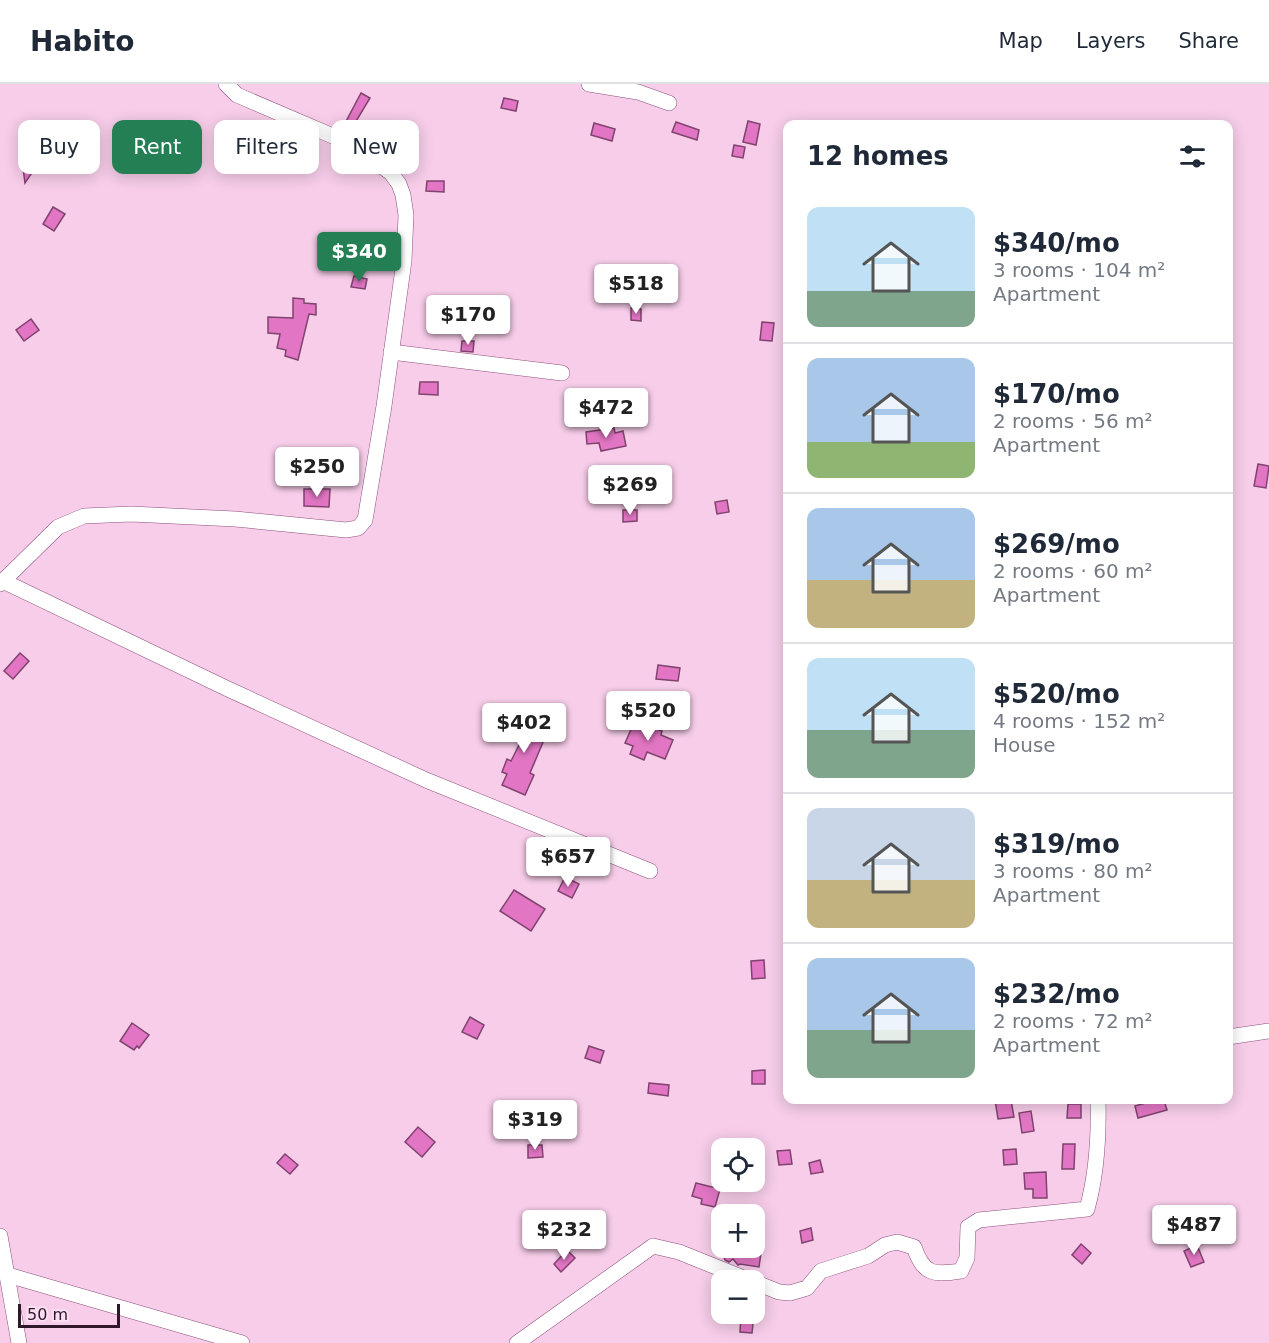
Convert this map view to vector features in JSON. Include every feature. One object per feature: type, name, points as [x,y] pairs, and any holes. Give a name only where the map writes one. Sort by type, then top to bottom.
[{"type":"street","points":[[226,84],[237,95],[349,143],[391,173],[399,184],[406,215],[406,235],[391,352],[365,520],[358,528],[346,530],[235,519],[131,514],[84,516],[58,527],[2,583],[426,780],[650,871]]},
{"type":"street","points":[[589,84],[638,92],[669,103]]},
{"type":"street","points":[[391,352],[562,373]]},
{"type":"street","points":[[1233,1036],[1269,1031]]},
{"type":"street","points":[[765,1287],[790,1293],[807,1288],[821,1271],[868,1256],[885,1245],[897,1242],[914,1247],[920,1264],[936,1274],[961,1271],[967,1258],[968,1227],[979,1220],[1087,1209],[1092,1191],[1099,1135],[1098,1104]]},
{"type":"street","points":[[0,1236],[19,1343]]},
{"type":"street","points":[[517,1343],[653,1246],[679,1252],[723,1270]]},
{"type":"street","points":[[8,1275],[242,1343]]},
{"type":"building","points":[[361,93],[370,98],[357,120],[347,120]]},
{"type":"building","points":[[504,98],[518,101],[516,111],[501,108]]},
{"type":"building","points":[[748,121],[760,124],[756,145],[743,142]]},
{"type":"building","points":[[676,122],[699,130],[697,140],[672,132]]},
{"type":"building","points":[[594,123],[615,129],[612,141],[591,135]]},
{"type":"building","points":[[734,145],[745,147],[743,158],[732,156]]},
{"type":"building","points":[[24,174],[31,174],[25,183]]},
{"type":"building","points":[[427,181],[444,181],[444,192],[426,191]]},
{"type":"building","points":[[53,207],[65,214],[54,231],[43,224]]},
{"type":"building","points":[[354,276],[367,279],[365,289],[351,287]]},
{"type":"building","points":[[293,298],[304,299],[304,303],[316,304],[316,315],[309,314],[298,360],[285,356],[286,350],[277,348],[280,334],[268,333],[268,317],[293,318]]},
{"type":"building","points":[[631,308],[641,309],[641,321],[631,320]]},
{"type":"building","points":[[31,319],[39,330],[24,341],[16,330]]},
{"type":"building","points":[[762,322],[774,323],[772,341],[760,340]]},
{"type":"building","points":[[462,341],[474,341],[473,352],[461,351]]},
{"type":"building","points":[[420,382],[438,382],[438,395],[419,394]]},
{"type":"building","points":[[614,428],[615,433],[623,431],[626,446],[601,451],[599,443],[587,444],[586,432]]},
{"type":"building","points":[[1258,464],[1269,466],[1266,488],[1254,486]]},
{"type":"building","points":[[304,489],[330,489],[329,507],[304,506]]},
{"type":"building","points":[[727,500],[729,512],[717,514],[715,502]]},
{"type":"building","points":[[623,510],[637,510],[637,521],[623,522]]},
{"type":"building","points":[[20,653],[29,661],[13,679],[4,671]]},
{"type":"building","points":[[658,665],[680,668],[678,681],[656,679]]},
{"type":"building","points":[[518,716],[549,728],[530,773],[534,775],[525,795],[502,785],[507,774],[502,772],[507,759],[511,761],[521,741],[509,736]]},
{"type":"building","points":[[641,723],[662,731],[661,735],[673,740],[665,759],[647,752],[644,760],[630,754],[633,746],[625,743],[633,725],[639,727]]},
{"type":"building","points":[[565,877],[579,884],[572,898],[558,891]]},
{"type":"building","points":[[514,890],[545,909],[531,931],[500,911]]},
{"type":"building","points":[[764,960],[765,978],[752,979],[751,961]]},
{"type":"building","points":[[470,1017],[484,1025],[477,1039],[462,1032]]},
{"type":"building","points":[[132,1023],[149,1035],[139,1048],[137,1046],[134,1050],[120,1041]]},
{"type":"building","points":[[589,1046],[604,1051],[600,1063],[585,1058]]},
{"type":"building","points":[[765,1070],[765,1084],[752,1084],[752,1071]]},
{"type":"building","points":[[649,1083],[669,1085],[668,1096],[648,1093]]},
{"type":"building","points":[[996,1104],[1012,1104],[1014,1117],[998,1119]]},
{"type":"building","points":[[1068,1104],[1081,1104],[1081,1118],[1067,1118]]},
{"type":"building","points":[[1165,1104],[1167,1110],[1138,1118],[1135,1106]]},
{"type":"building","points":[[1031,1111],[1034,1131],[1022,1133],[1019,1113]]},
{"type":"building","points":[[418,1127],[435,1142],[422,1157],[405,1142]]},
{"type":"building","points":[[1063,1144],[1075,1144],[1074,1169],[1062,1169]]},
{"type":"building","points":[[528,1145],[542,1145],[543,1157],[528,1158]]},
{"type":"building","points":[[1016,1149],[1017,1164],[1004,1165],[1003,1150]]},
{"type":"building","points":[[790,1150],[792,1164],[779,1165],[777,1151]]},
{"type":"building","points":[[285,1154],[298,1165],[290,1174],[277,1163]]},
{"type":"building","points":[[820,1160],[823,1172],[811,1174],[809,1163]]},
{"type":"building","points":[[1046,1172],[1047,1198],[1033,1198],[1033,1189],[1025,1189],[1024,1173]]},
{"type":"building","points":[[696,1183],[711,1187],[711,1192],[719,1192],[716,1204],[711,1204],[711,1206],[701,1204],[702,1199],[692,1196]]},
{"type":"building","points":[[558,1224],[575,1232],[570,1242],[553,1235]]},
{"type":"building","points":[[811,1228],[813,1240],[802,1243],[800,1231]]},
{"type":"building","points":[[1081,1244],[1091,1253],[1082,1264],[1072,1255]]},
{"type":"building","points":[[1197,1245],[1204,1262],[1191,1267],[1184,1251]]},
{"type":"building","points":[[567,1250],[575,1258],[561,1272],[554,1264]]},
{"type":"building","points":[[724,1258],[760,1258],[759,1267],[738,1265],[733,1259],[729,1262]]},
{"type":"building","points":[[740,1324],[753,1324],[752,1333],[740,1332]]}]
